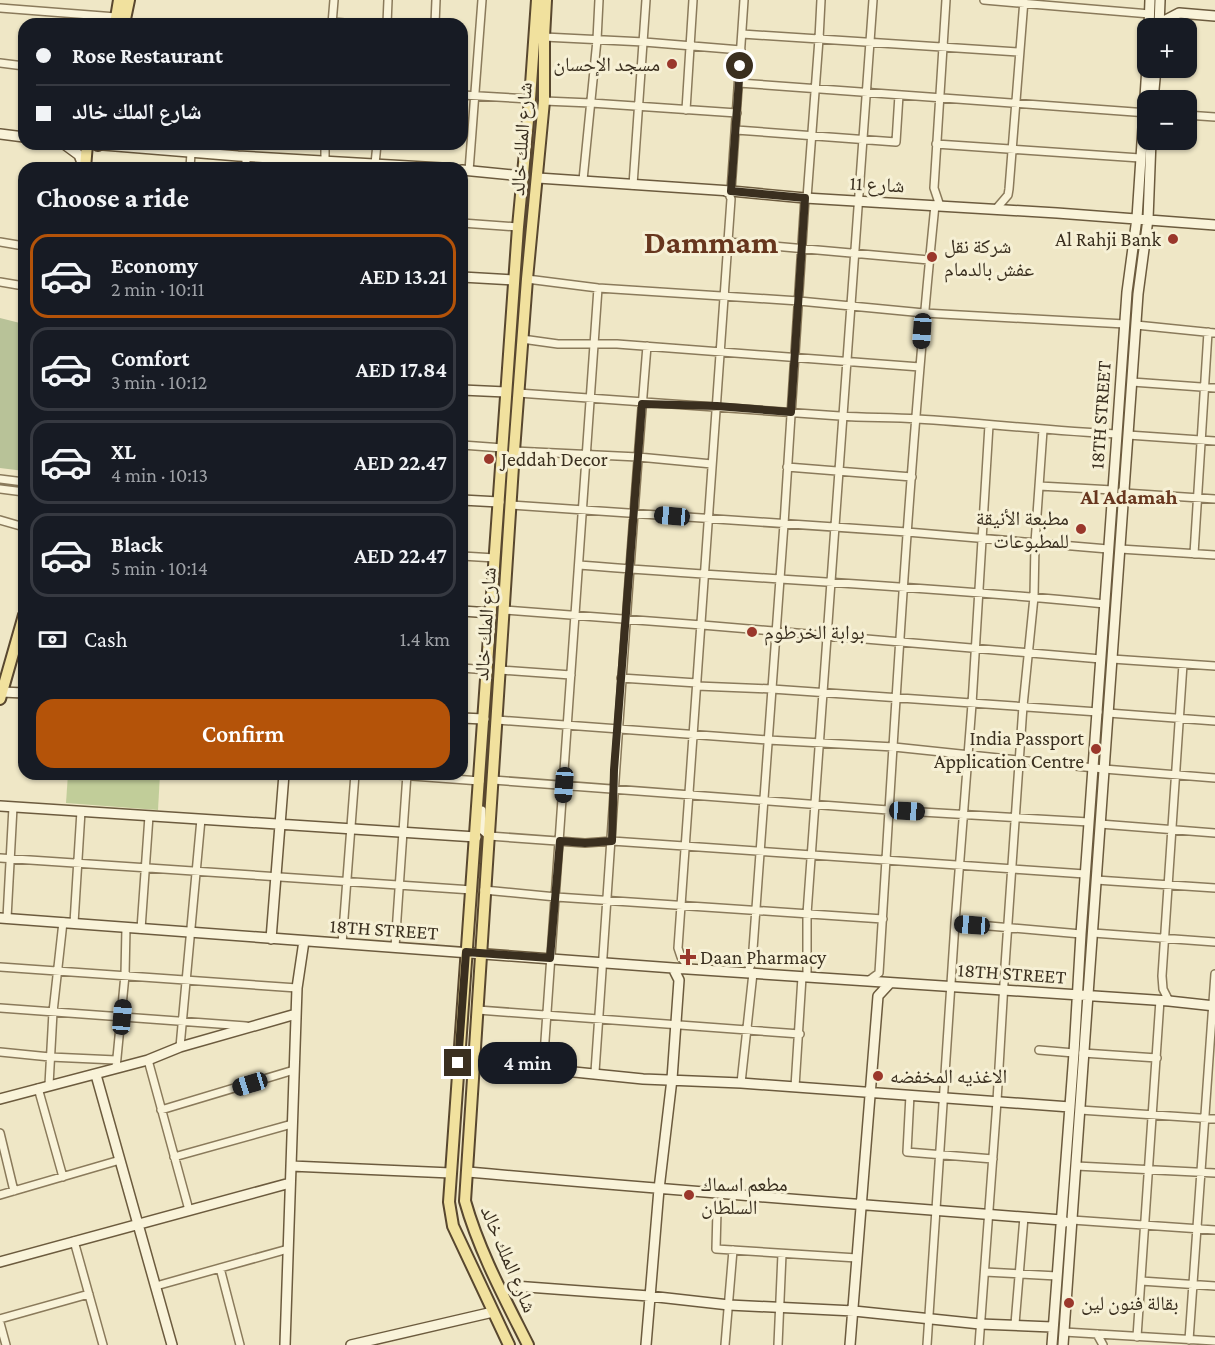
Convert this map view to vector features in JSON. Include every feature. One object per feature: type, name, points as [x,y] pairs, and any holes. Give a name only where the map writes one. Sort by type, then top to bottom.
[{"type":"main road","points":[[118,18],[119,0]]},
{"type":"main road","points":[[120,18],[129,0]]},
{"type":"main road","name":"شارع الملك خالد","points":[[528,1345],[470,1219],[465,1201],[511,505],[506,392],[537,0]]},
{"type":"main road","name":"شارع الملك خالد","points":[[509,1345],[453,1226],[449,1202],[499,502],[518,393],[544,101],[546,0]]},
{"type":"main road","points":[[523,176],[538,178]]},
{"type":"main road","points":[[1,696],[18,649]]},
{"type":"street","points":[[332,18],[334,0]]},
{"type":"street","points":[[387,18],[388,0]]},
{"type":"street","points":[[435,18],[436,0]]},
{"type":"street","points":[[467,162],[476,96],[482,0]]},
{"type":"street","points":[[583,180],[599,0]]},
{"type":"street","points":[[633,185],[646,0]]},
{"type":"street","points":[[686,110],[688,47],[693,0]]},
{"type":"street","points":[[689,968],[678,948],[725,296],[731,200],[727,190],[736,130],[744,0]]},
{"type":"street","points":[[741,1083],[752,963],[784,524],[801,248],[816,88],[821,0]]},
{"type":"street","points":[[795,1087],[805,977],[807,914],[828,635],[837,471],[873,0]]},
{"type":"street","points":[[868,981],[879,973],[907,532],[928,260],[937,205],[934,188],[946,0]]},
{"type":"street","points":[[984,0],[1075,4],[1150,14]]},
{"type":"street","points":[[1150,0],[1150,18]]},
{"type":"street","points":[[1159,18],[1160,0]]},
{"type":"street","points":[[996,209],[1008,195],[1024,2]]},
{"type":"street","points":[[0,8],[84,18]]},
{"type":"street","points":[[1172,18],[1179,14],[1215,16]]},
{"type":"street","points":[[742,34],[1019,52]]},
{"type":"street","points":[[544,37],[741,50]]},
{"type":"street","points":[[0,63],[18,65]]},
{"type":"street","points":[[739,83],[1137,113]]},
{"type":"street","points":[[468,95],[530,99]]},
{"type":"street","points":[[736,130],[896,142],[899,95]]},
{"type":"street","points":[[544,101],[737,114]]},
{"type":"street","points":[[1197,115],[1215,117]]},
{"type":"street","points":[[0,134],[18,136]]},
{"type":"street","points":[[936,144],[1140,158]]},
{"type":"street","points":[[72,150],[79,155],[82,162]]},
{"type":"street","points":[[159,150],[302,162]]},
{"type":"street","name":"18TH STREET","points":[[3,918],[1078,996],[1108,549],[1141,150]]},
{"type":"street","points":[[1079,1053],[1089,996],[1136,325],[1148,219],[1151,150]]},
{"type":"street","points":[[190,162],[191,153]]},
{"type":"street","points":[[246,157],[246,162]]},
{"type":"street","points":[[468,170],[523,176]]},
{"type":"street","name":"شارع 11","points":[[538,178],[1215,225]]},
{"type":"street","points":[[468,223],[518,226]]},
{"type":"street","points":[[0,242],[18,245]]},
{"type":"street","points":[[728,242],[928,260]]},
{"type":"street","points":[[468,277],[514,280]]},
{"type":"street","points":[[527,279],[598,288],[799,301],[924,313],[1125,324]]},
{"type":"street","points":[[0,282],[18,285]]},
{"type":"street","points":[[543,1068],[598,288]]},
{"type":"street","points":[[1136,325],[1212,333],[1204,387],[1194,554]]},
{"type":"street","points":[[522,339],[558,344],[647,346],[920,367]]},
{"type":"street","points":[[595,1072],[612,841],[617,729],[647,346]]},
{"type":"street","points":[[1132,382],[1215,388]]},
{"type":"street","points":[[468,390],[506,392]]},
{"type":"street","points":[[518,393],[642,404],[717,406],[842,416],[916,418],[1043,430],[1117,434]]},
{"type":"street","points":[[927,1345],[989,425]]},
{"type":"street","points":[[979,1345],[1023,706],[1034,597],[1035,543],[1043,430]]},
{"type":"street","points":[[1128,435],[1215,441]]},
{"type":"street","points":[[468,446],[712,464]]},
{"type":"street","points":[[787,467],[912,477]]},
{"type":"street","points":[[0,479],[18,481]]},
{"type":"street","points":[[1039,486],[1113,490]]},
{"type":"street","points":[[0,489],[18,491]]},
{"type":"street","points":[[1124,494],[1215,499]]},
{"type":"street","points":[[468,500],[499,502]]},
{"type":"street","points":[[511,505],[907,532],[1108,549]]},
{"type":"street","points":[[0,520],[18,525]]},
{"type":"street","points":[[1120,549],[1215,555]]},
{"type":"street","points":[[468,556],[495,558]]},
{"type":"street","points":[[579,565],[904,589],[979,592],[1105,604]]},
{"type":"street","points":[[504,610],[702,624],[1101,659]]},
{"type":"street","points":[[468,611],[492,613]]},
{"type":"street","points":[[1112,659],[1215,666]]},
{"type":"street","points":[[1137,1336],[1157,1058],[1165,1000],[1163,989],[1168,885],[1183,664]]},
{"type":"street","points":[[468,669],[488,670]]},
{"type":"street","points":[[500,670],[572,675]]},
{"type":"street","points":[[621,678],[1098,712]]},
{"type":"street","points":[[1,696],[18,694]]},
{"type":"street","points":[[1108,713],[1215,721]]},
{"type":"street","points":[[468,718],[484,719]]},
{"type":"street","points":[[497,720],[819,744],[894,747],[1215,778]]},
{"type":"street","points":[[468,779],[480,780],[483,790],[482,830],[489,836],[585,843],[612,841],[885,862],[1085,874]]},
{"type":"street","points":[[271,939],[284,780]]},
{"type":"street","points":[[342,944],[355,780]]},
{"type":"street","points":[[395,947],[407,780]]},
{"type":"street","points":[[493,780],[689,796],[1089,822]]},
{"type":"street","points":[[0,806],[476,837]]},
{"type":"street","points":[[3,918],[13,807]]},
{"type":"street","points":[[74,923],[81,811]]},
{"type":"street","points":[[141,929],[149,816]]},
{"type":"street","points":[[180,1047],[201,819]]},
{"type":"street","points":[[1100,824],[1215,833]]},
{"type":"street","points":[[0,858],[472,890]]},
{"type":"street","points":[[1096,880],[1215,888]]},
{"type":"street","points":[[484,890],[883,919]]},
{"type":"street","points":[[49,1084],[53,1012],[63,922]]},
{"type":"street","points":[[955,923],[1081,934]]},
{"type":"street","points":[[116,1064],[122,1017],[126,928]]},
{"type":"street","points":[[1093,933],[1215,942]]},
{"type":"street","points":[[285,1345],[297,988],[303,941]]},
{"type":"street","points":[[0,967],[297,988]]},
{"type":"street","points":[[646,1345],[659,1189],[672,1079],[679,980],[673,968]]},
{"type":"street","points":[[1189,1340],[1215,974]]},
{"type":"street","points":[[850,1345],[878,996],[890,983]]},
{"type":"street","points":[[1063,1345],[1071,1241],[1067,1220],[1079,1053],[1078,996],[1165,1000],[1214,1006]]},
{"type":"street","points":[[0,1008],[252,1027]]},
{"type":"street","points":[[478,1010],[800,1034]]},
{"type":"street","points":[[0,1053],[116,1064],[148,1060],[180,1047],[296,1014]]},
{"type":"street","points":[[1039,1050],[1157,1058]]},
{"type":"street","points":[[148,1060],[189,1210]]},
{"type":"street","points":[[475,1062],[595,1072],[643,1079],[871,1092],[1215,1119]]},
{"type":"street","points":[[0,1098],[49,1084],[96,1075],[116,1064]]},
{"type":"street","points":[[161,1110],[294,1070]]},
{"type":"street","points":[[96,1075],[172,1345]]},
{"type":"street","points":[[38,1088],[63,1177]]},
{"type":"street","points":[[910,1095],[907,1152],[993,1159]]},
{"type":"street","points":[[1052,1345],[1057,1276],[1076,1166],[1075,1109]]},
{"type":"street","points":[[174,1157],[292,1124]]},
{"type":"street","points":[[0,1133],[14,1191]]},
{"type":"street","points":[[0,1195],[120,1160]]},
{"type":"street","points":[[291,1166],[451,1173]]},
{"type":"street","points":[[1076,1166],[1215,1173]]},
{"type":"street","points":[[468,1172],[861,1205],[1215,1230]]},
{"type":"street","points":[[0,1262],[290,1183]]},
{"type":"street","points":[[717,1210],[716,1249],[857,1258]]},
{"type":"street","points":[[1015,1324],[1024,1217]]},
{"type":"street","points":[[74,1241],[103,1345]]},
{"type":"street","points":[[156,1286],[288,1249]]},
{"type":"street","points":[[725,1345],[733,1250]]},
{"type":"street","points":[[778,1345],[782,1254]]},
{"type":"street","points":[[220,1268],[240,1345]]},
{"type":"street","points":[[985,1272],[1057,1276]]},
{"type":"street","points":[[1141,1281],[1215,1286]]},
{"type":"street","points":[[502,1292],[514,1286],[780,1309],[854,1311],[929,1320],[1052,1327]]},
{"type":"street","points":[[6,1345],[0,1321],[89,1294]]},
{"type":"street","points":[[351,1345],[373,1342],[493,1311]]},
{"type":"street","points":[[1064,1332],[1215,1341]]},
{"type":"street","points":[[1097,1334],[1103,1345]]},
{"type":"green space","points":[[0,318],[18,322],[18,470],[0,468]]},
{"type":"green space","points":[[68,780],[160,780],[158,810],[66,803]]},
{"type":"place","name":"مسجد الإحسان","points":[[672,64]]},
{"type":"place","name":"Al Rahji Bank","points":[[1173,239]]},
{"type":"place","name":"شركة نقل عفش بالدمام","points":[[932,257]]},
{"type":"place","name":"Jeddah Decor","points":[[489,459]]},
{"type":"place","name":"مطبعة الأنيقة للمطبوعات","points":[[1081,529]]},
{"type":"place","name":"بوابة الخرطوم","points":[[752,632]]},
{"type":"place","name":"India Passport Application Centre","points":[[1096,749]]},
{"type":"place","name":"Daan Pharmacy","points":[[688,957]]},
{"type":"place","name":"الاغذيه المخفضه","points":[[878,1076]]},
{"type":"place","name":"مطعم اسماك السلطان","points":[[689,1195]]},
{"type":"place","name":"بقالة فنون لين","points":[[1069,1303]]},
{"type":"district","name":"Dammam","points":[[711,242]]},
{"type":"district","name":"Al Adamah","points":[[1129,497]]},
{"type":"route","points":[[458,1063],[466,952],[550,958],[560,841],[585,843],[612,841],[614,770],[642,404],[717,406],[791,412],[805,198],[731,191],[740,66]]}]
